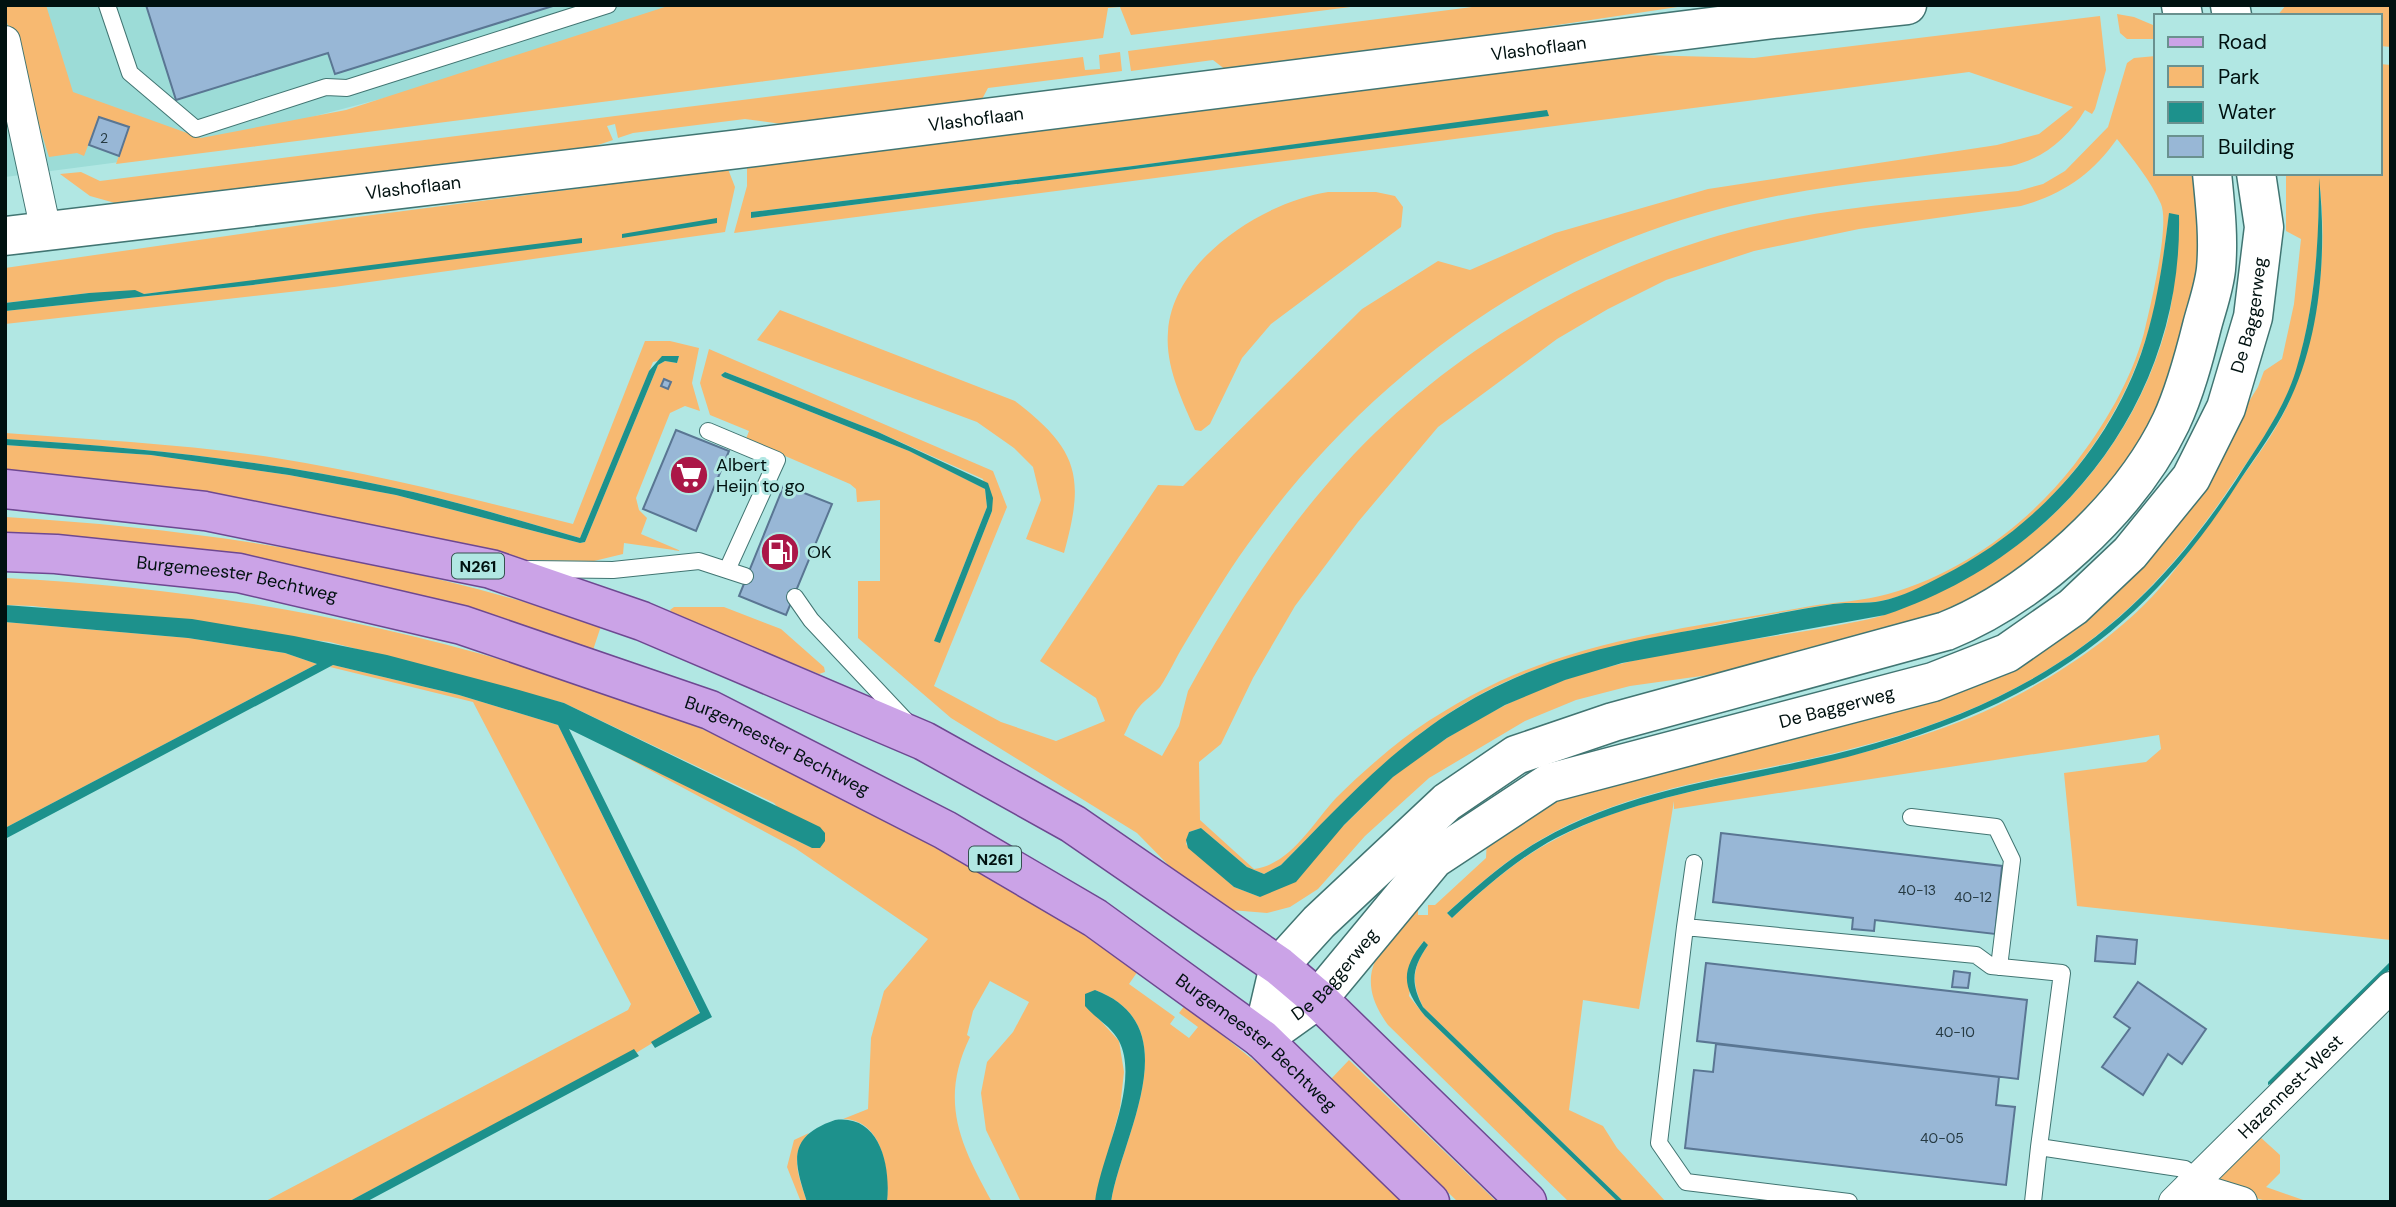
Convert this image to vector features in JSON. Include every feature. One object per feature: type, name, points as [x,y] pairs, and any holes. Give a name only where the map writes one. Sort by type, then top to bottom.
[{"type":"main road","name":"N261","points":[[5,489],[205,511],[492,569],[642,621],[924,741],[1073,824],[1279,966],[1318,999],[1527,1202]]},
{"type":"main road","name":"Burgemeester Bechtweg","points":[[5,552],[56,554],[239,573],[462,625],[710,710],[945,830],[1096,918],[1262,1040],[1430,1202]]},
{"type":"street","name":"Vlashoflaan","points":[[5,236],[725,151],[1774,19],[1907,5]]},
{"type":"street","points":[[5,41],[46,231]]},
{"type":"street","name":"De Baggerweg","points":[[1262,1040],[1279,966],[1319,922],[1447,802],[1517,755],[1613,722],[1946,631],[1982,616],[2027,586],[2090,530],[2139,477],[2171,422],[2194,357],[2216,270],[2212,175]]},
{"type":"street","name":"De Baggerweg","points":[[1262,1040],[1318,999],[1434,859],[1549,783],[1933,682],[2007,653],[2073,607],[2130,553],[2191,478],[2226,408],[2253,317],[2264,227],[2256,175]]},
{"type":"street","name":"Hazennest-West","points":[[2187,1188],[2391,987]]},
{"type":"street","points":[[2187,1188],[2242,1202]]},
{"type":"lane","points":[[107,5],[130,73],[197,129],[326,87],[347,88],[607,5]]},
{"type":"lane","points":[[708,431],[777,460],[727,570]]},
{"type":"lane","points":[[492,569],[613,570],[699,561],[746,576]]},
{"type":"lane","points":[[795,597],[811,620],[924,741]]},
{"type":"lane","points":[[1911,817],[1996,827],[2012,860],[2000,967]]},
{"type":"lane","points":[[1694,863],[1659,1143],[1686,1182],[1849,1202]]},
{"type":"lane","points":[[1685,927],[1976,955],[1991,966],[2062,973],[2033,1202]]},
{"type":"lane","points":[[2039,1147],[2185,1169],[2187,1188]]},
{"type":"shaded area","points":[[5,5],[741,5],[158,157],[5,177]]},
{"type":"green space","points":[[5,5],[46,5],[73,92],[201,138],[346,110],[671,5],[1366,5],[1131,35],[1120,7],[1108,8],[1103,38],[116,164],[129,127],[99,117],[84,156],[77,153],[49,157],[5,16]]},
{"type":"green space","points":[[1488,5],[1691,5],[1445,42],[1226,70],[1213,60],[1131,71],[1128,51]]},
{"type":"green space","points":[[2286,5],[2391,5],[2391,47],[2382,46],[2382,14],[2279,14]]},
{"type":"green space","points":[[2117,14],[2153,25],[2154,39],[2127,39],[2120,33]]},
{"type":"green space","points":[[2100,16],[2106,70],[2092,114],[2085,110],[2071,130],[2054,146],[2023,163],[1823,188],[1712,211],[1642,233],[1576,262],[1512,297],[1451,337],[1395,383],[1342,432],[1293,486],[1248,544],[1215,593],[1158,690],[1144,701],[1124,735],[1162,756],[1179,726],[1188,691],[1214,645],[1265,565],[1303,513],[1344,465],[1389,420],[1438,378],[1491,340],[1546,307],[1604,278],[1663,254],[1725,234],[1844,209],[2018,191],[2043,184],[2065,171],[2108,127],[2127,63],[2134,58],[2154,56],[2154,175],[2204,175],[2198,295],[2156,418],[2096,507],[1990,596],[1794,663],[1630,686],[1576,700],[1525,721],[1429,778],[1365,836],[1318,889],[1290,907],[1267,913],[1231,910],[1186,883],[1137,833],[951,718],[858,638],[858,581],[880,581],[880,500],[857,502],[856,489],[850,484],[746,439],[749,431],[710,415],[700,383],[709,349],[993,471],[1007,507],[934,686],[1001,722],[1056,741],[1105,721],[1096,698],[1040,661],[1158,485],[1183,486],[1362,309],[1438,261],[1470,270],[1555,233],[1708,189],[1997,145],[2039,134],[2073,107],[1969,72],[734,233],[747,186],[747,167],[1641,55],[1754,58]],"holes":[[[1547,111],[1548,116],[751,218],[751,212],[1133,166]],[[2117,139],[2147,178],[2161,204],[2163,215],[2161,248],[2144,333],[2132,368],[2106,419],[2056,487],[2014,527],[1967,560],[1915,585],[1888,594],[1653,634],[1576,653],[1500,681],[1443,712],[1389,750],[1336,798],[1290,851],[1267,866],[1254,869],[1200,820],[1199,762],[1221,744],[1253,678],[1295,606],[1358,522],[1438,427],[1557,339],[1608,309],[1666,280],[1754,251],[1859,229],[2021,206],[2051,195],[2076,181],[2098,163]],[[2169,214],[2178,215],[2171,307],[2153,366],[2133,410],[2108,451],[2078,488],[2045,522],[2007,552],[1967,578],[1880,616],[1640,659],[1567,679],[1521,698],[1476,720],[1394,776],[1324,843],[1260,897],[1234,887],[1186,844],[1189,832],[1201,828],[1247,867],[1264,874],[1281,865],[1394,755],[1457,708],[1492,688],[1546,666],[1686,631],[1839,603],[1875,602],[1904,595],[1968,562],[2034,513],[2063,484],[2089,452],[2111,417],[2145,342],[2156,302]],[[725,372],[878,432],[983,479],[992,511],[940,642],[934,641],[987,507],[985,489],[909,451],[723,377],[721,375]]]},
{"type":"green space","points":[[1120,52],[1122,71],[988,88],[981,101],[789,125],[745,119],[633,133],[618,138],[615,124],[607,126],[613,140],[577,152],[278,188],[115,203],[90,196],[60,174],[81,172],[100,181],[1083,57],[1085,70],[1100,69],[1099,55]]},
{"type":"green space","points":[[2382,64],[2391,65],[2391,940],[2077,906],[2064,773],[2146,762],[2161,749],[2159,735],[1674,809],[1674,801],[1639,1009],[1583,1000],[1569,1110],[1603,1126],[1617,1148],[1666,1202],[1624,1202],[1423,1007],[1416,990],[1415,975],[1428,945],[1423,942],[1417,950],[1409,996],[1425,1016],[1618,1202],[1569,1202],[1388,1025],[1371,989],[1371,974],[1376,960],[1393,933],[1418,905],[1418,915],[1428,915],[1428,905],[1435,905],[1486,858],[1487,838],[1556,797],[1936,694],[2195,487],[2258,387],[2264,371],[2282,359],[2294,304],[2301,239],[2286,231],[2286,175],[2382,175]],"holes":[[[2320,188],[2322,242],[2318,297],[2307,351],[2283,414],[2255,459],[2175,570],[2151,598],[2098,645],[2018,695],[1924,735],[1857,754],[1655,801],[1604,817],[1542,847],[1514,865],[1452,918],[1447,913],[1515,856],[1574,822],[1645,796],[1831,754],[1897,736],[1957,715],[2012,690],[2063,660],[2110,625],[2153,584],[2195,536],[2235,480],[2284,401],[2296,372],[2311,305]]]},
{"type":"green space","points":[[728,169],[735,187],[725,232],[334,287],[5,324],[5,311],[253,285],[582,242],[144,294],[89,293],[5,303],[5,268],[357,217]]},
{"type":"green space","points":[[1328,192],[1376,192],[1395,196],[1403,207],[1401,227],[1271,324],[1242,358],[1210,424],[1201,431],[1195,430],[1176,383],[1168,345],[1173,306],[1186,281],[1203,259],[1225,239],[1250,222],[1276,208]]},
{"type":"green space","points":[[780,310],[1015,401],[1036,418],[1064,451],[1075,484],[1071,527],[1064,553],[1026,539],[1041,500],[1033,467],[1014,448],[977,422],[757,340]]},
{"type":"green space","points":[[645,341],[670,341],[699,348],[692,383],[700,411],[685,406],[670,413],[636,498],[639,510],[647,518],[641,534],[681,551],[624,543],[623,554],[594,561],[501,560],[5,482],[5,445],[151,455],[289,475],[396,495],[580,543],[585,542],[658,365],[665,361],[677,363],[679,356],[653,362],[580,538],[438,498],[295,469],[199,456],[5,439],[5,433],[175,446],[276,458],[388,479],[573,524]]},
{"type":"green space","points":[[5,517],[157,530],[307,552],[455,583],[601,626],[593,650],[5,543]]},
{"type":"green space","points":[[5,578],[112,586],[218,599],[323,617],[428,640],[531,669],[632,702],[732,741],[869,806],[948,850],[1138,971],[1129,984],[1175,1017],[1170,1024],[1189,1038],[1198,1027],[1179,1013],[1185,1005],[1305,1102],[1409,1202],[1111,1202],[1136,1116],[1143,1085],[1145,1056],[1139,1029],[1124,1007],[1095,990],[1098,1018],[1119,1041],[1124,1072],[1120,1108],[1095,1202],[1021,1202],[986,1130],[981,1093],[987,1062],[1013,1032],[1029,1002],[990,981],[973,1011],[967,1035],[970,1037],[956,1082],[955,1102],[963,1141],[992,1202],[887,1202],[885,1163],[875,1138],[867,1128],[857,1122],[843,1119],[868,1109],[871,1038],[884,991],[928,939],[795,848],[605,746],[812,848],[774,803],[564,703],[330,642],[33,606],[5,605]]},
{"type":"green space","points":[[674,607],[724,607],[781,629],[824,667],[825,672],[819,674],[674,615],[670,610]]},
{"type":"green space","points":[[5,622],[188,638],[285,653],[317,664],[5,828]]},
{"type":"green space","points":[[333,665],[459,695],[558,725],[700,1014],[636,1053],[634,1050],[348,1202],[264,1202],[628,1010],[631,1004],[473,702],[330,667]]},
{"type":"green space","points":[[2391,1001],[2391,1009],[2259,1136],[2280,1155],[2280,1173],[2266,1187],[2309,1202],[2269,1202],[2212,1184]]},
{"type":"green space","points":[[1349,1060],[1497,1202],[1458,1202],[1331,1079]]},
{"type":"green space","points":[[809,1133],[797,1158],[807,1202],[801,1202],[787,1167],[794,1140]]},
{"type":"water","points":[[1547,110],[1549,116],[751,218],[751,212],[1133,166]]},
{"type":"water","points":[[2319,178],[2322,235],[2319,295],[2307,353],[2287,406],[2271,435],[2204,532],[2167,577],[2128,617],[2085,651],[2040,681],[1990,707],[1876,749],[1674,796],[1594,821],[1556,838],[1528,855],[1452,918],[1447,913],[1516,856],[1580,820],[1663,792],[1834,754],[1935,723],[1988,701],[2037,676],[2082,647],[2124,613],[2163,575],[2200,530],[2236,480],[2285,399],[2296,370],[2312,299],[2317,251]]},
{"type":"water","points":[[2169,213],[2179,215],[2175,283],[2159,348],[2134,408],[2099,463],[2056,512],[2005,554],[1948,589],[1885,615],[1622,663],[1565,680],[1505,705],[1447,738],[1393,777],[1344,825],[1296,882],[1260,897],[1234,887],[1188,848],[1186,840],[1189,832],[1201,828],[1247,867],[1264,874],[1281,865],[1366,780],[1424,731],[1491,689],[1529,672],[1575,656],[1645,639],[1818,606],[1889,599],[1920,587],[1976,557],[2036,511],[2063,484],[2108,423],[2126,390],[2147,337],[2159,284]]},
{"type":"water","points":[[717,218],[717,223],[622,238],[622,234]]},
{"type":"water","points":[[582,238],[582,243],[253,285],[5,311],[5,303],[135,290],[144,294]]},
{"type":"water","points":[[662,356],[679,356],[677,363],[665,361],[658,365],[585,542],[580,543],[396,495],[289,475],[151,455],[5,445],[5,439],[102,446],[295,469],[438,498],[580,538],[649,371]]},
{"type":"water","points":[[725,372],[878,432],[988,483],[993,498],[992,511],[940,643],[934,641],[987,507],[985,489],[909,451],[723,377],[721,375]]},
{"type":"water","points":[[5,605],[192,619],[387,655],[519,690],[564,703],[820,827],[825,833],[825,841],[820,848],[812,848],[569,729],[712,1017],[655,1048],[651,1042],[700,1013],[558,725],[459,695],[333,665],[5,839],[5,828],[317,664],[285,653],[188,638],[5,622]]},
{"type":"water","points":[[1424,941],[1428,945],[1415,975],[1416,990],[1423,1007],[1624,1202],[1618,1202],[1417,1006],[1408,988],[1407,979],[1411,961]]},
{"type":"water","points":[[2391,961],[2391,968],[2277,1081],[2268,1085],[2268,1082]]},
{"type":"water","points":[[1095,990],[1124,1007],[1139,1029],[1145,1056],[1143,1085],[1136,1116],[1111,1202],[1095,1202],[1122,1099],[1124,1059],[1116,1036],[1085,1006],[1085,994]]},
{"type":"water","points":[[634,1049],[639,1056],[366,1202],[348,1202]]},
{"type":"water","points":[[835,1120],[850,1120],[863,1125],[879,1145],[887,1173],[887,1202],[807,1202],[797,1163],[801,1143],[808,1134]]},
{"type":"building","points":[[146,5],[556,5],[335,74],[328,53],[176,100]]},
{"type":"building","points":[[99,117],[129,127],[119,156],[89,145]]},
{"type":"building","points":[[664,379],[671,382],[668,389],[661,386]]},
{"type":"building","points":[[676,430],[729,451],[696,531],[643,509]]},
{"type":"building","points":[[784,485],[832,504],[786,615],[739,596]]},
{"type":"building","points":[[1721,833],[2002,866],[1995,934],[1875,920],[1874,931],[1852,929],[1853,918],[1713,902]]},
{"type":"building","points":[[2097,936],[2137,940],[2135,964],[2095,961]]},
{"type":"building","points":[[1706,963],[2027,1000],[2018,1079],[1697,1041]]},
{"type":"building","points":[[1954,971],[1970,973],[1968,988],[1952,987]]},
{"type":"building","points":[[2138,982],[2206,1029],[2182,1064],[2168,1054],[2143,1095],[2102,1067],[2130,1028],[2114,1017]]},
{"type":"building","points":[[1716,1044],[1999,1077],[1996,1105],[2015,1107],[2006,1185],[1685,1148],[1694,1070],[1713,1072]]},
{"type":"place","name":"Albert Heijn to go","points":[[689,475]]},
{"type":"place","name":"OK","points":[[780,552]]}]
